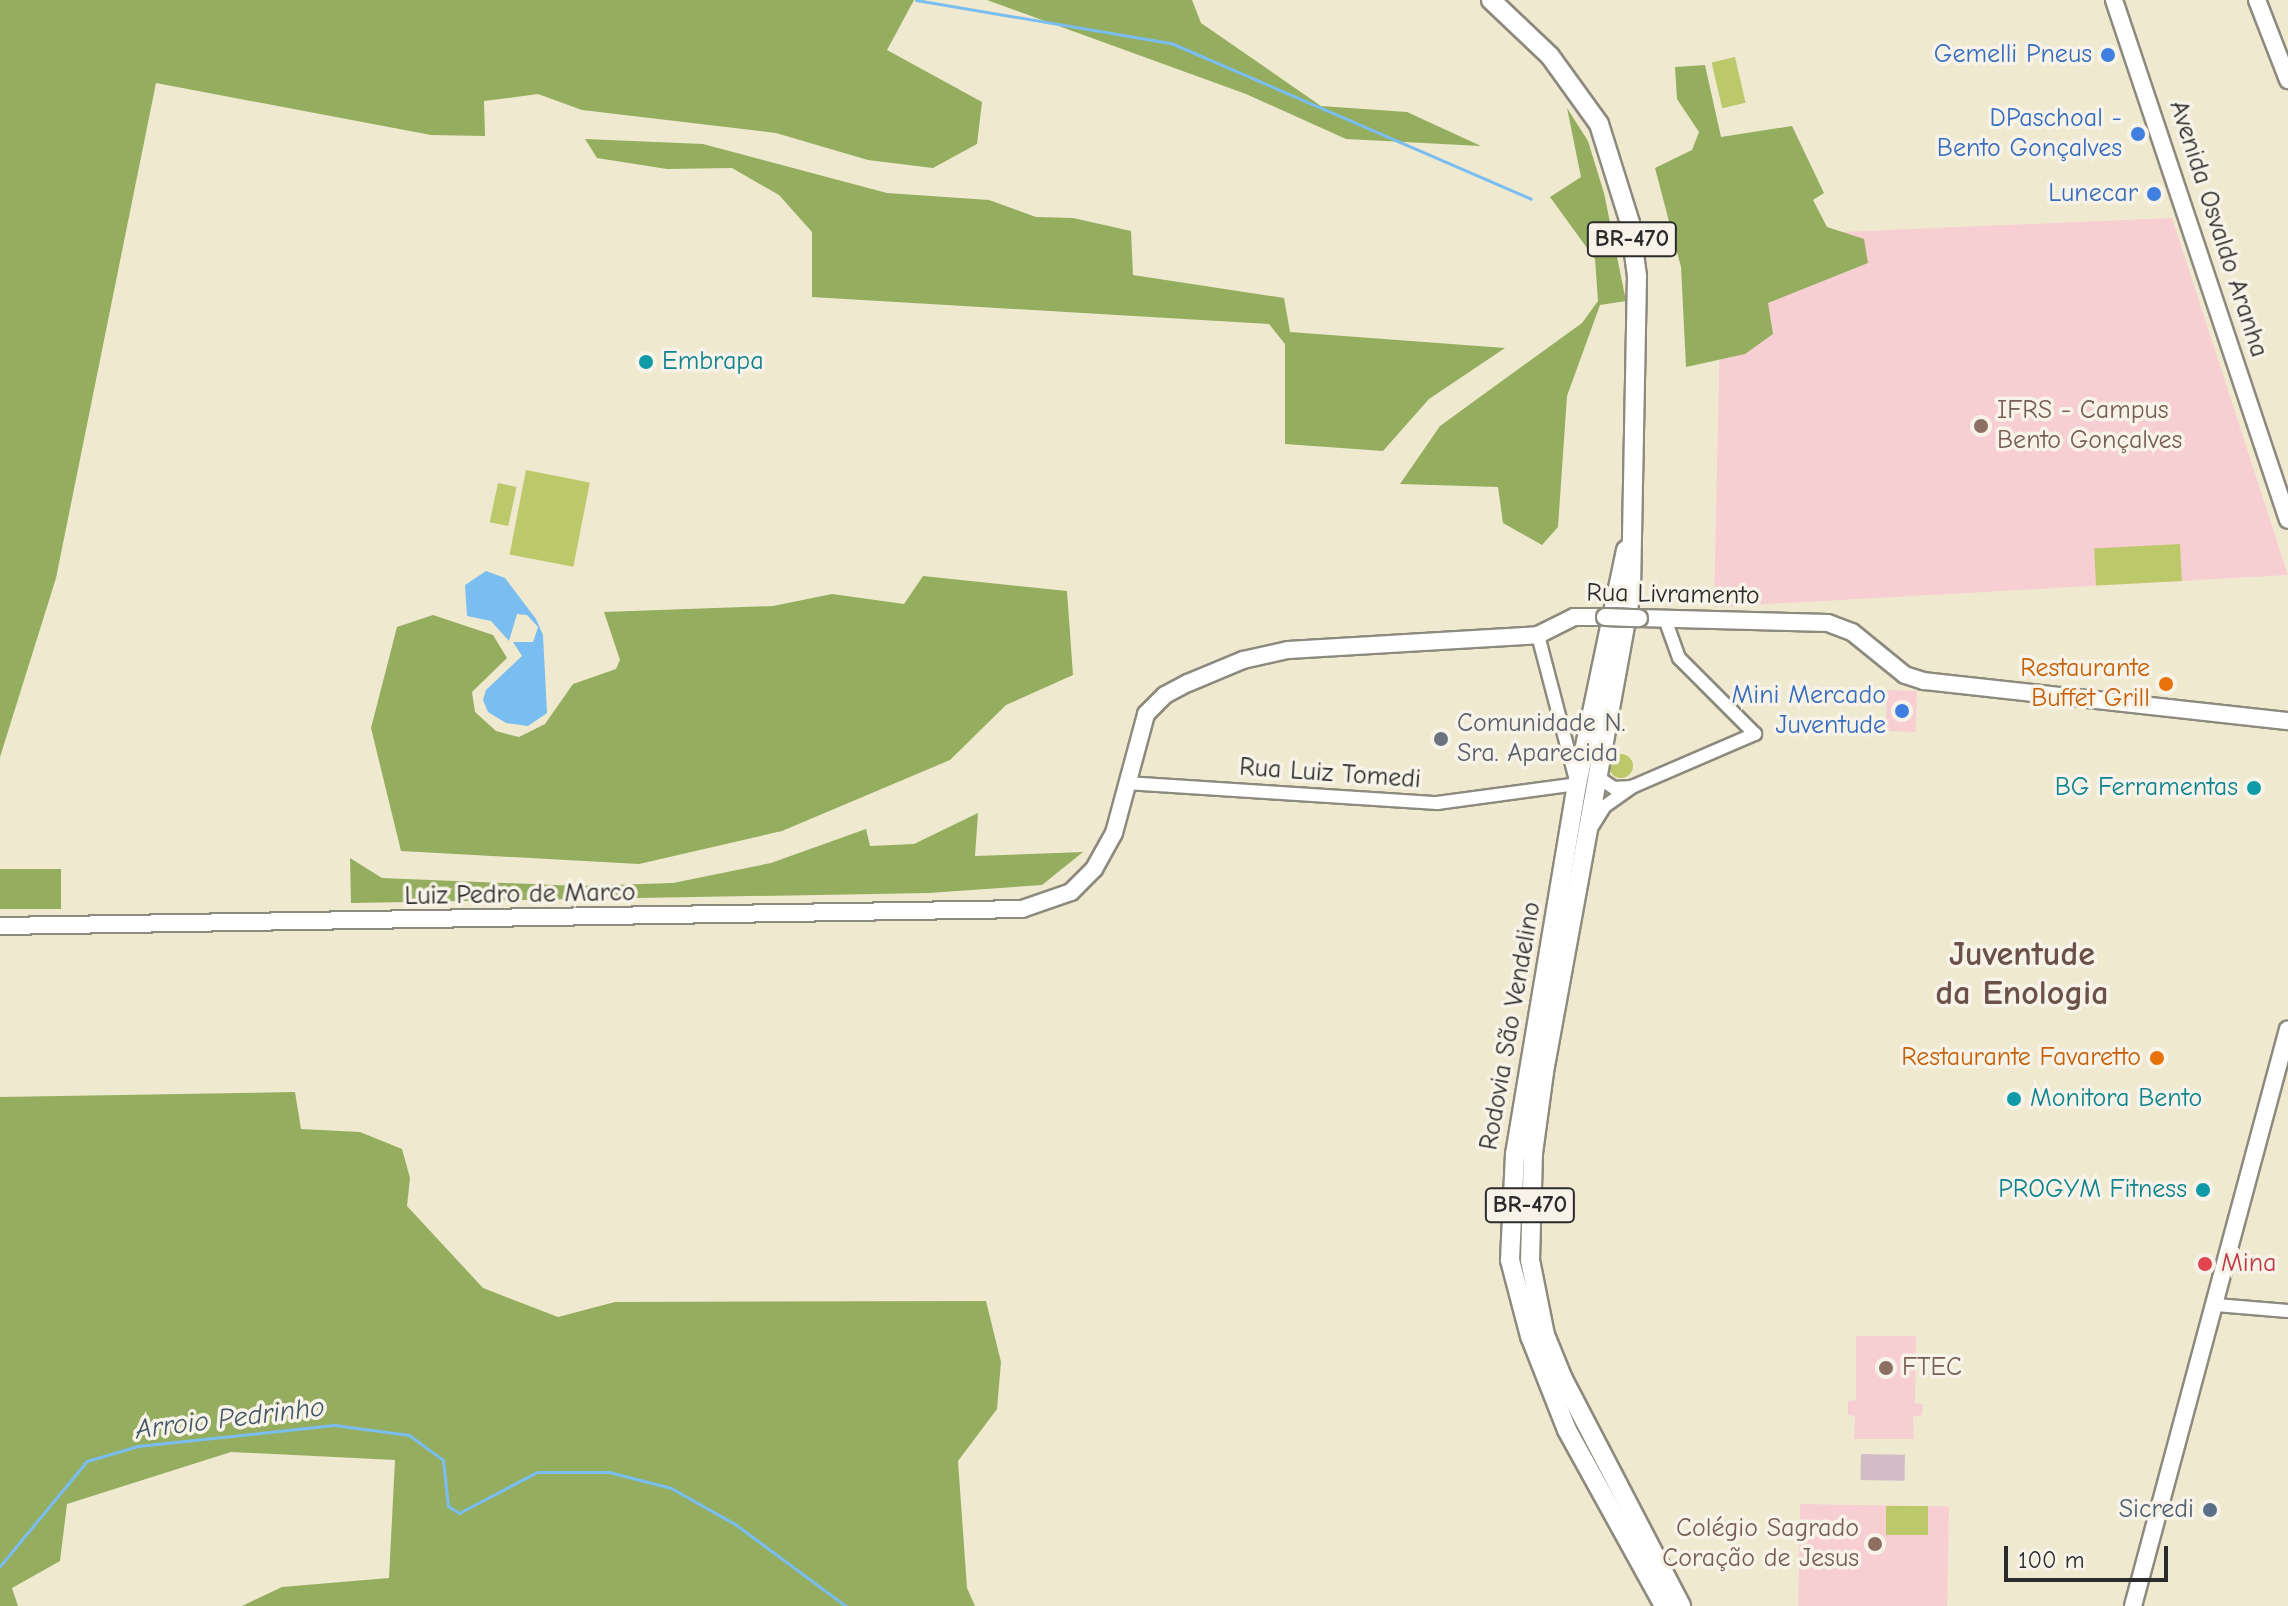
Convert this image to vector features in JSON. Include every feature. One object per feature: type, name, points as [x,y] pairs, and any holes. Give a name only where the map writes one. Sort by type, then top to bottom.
[{"type":"highway","name":"BR-470","points":[[1491,0],[1525,29],[1577,89],[1617,168],[1637,276],[1631,593],[1596,776],[1533,1153],[1534,1295],[1563,1379],[1681,1606]]},
{"type":"highway","name":"Rodovia São Vendelino","points":[[1633,524],[1577,784],[1515,1154],[1511,1271],[1567,1430],[1664,1606]]},
{"type":"main road","name":"Avenida Osvaldo Aranha","points":[[2114,0],[2288,520]]},
{"type":"main road","points":[[2124,31],[2127,0]]},
{"type":"main road","points":[[2257,0],[2288,80]]},
{"type":"main road","name":"Rua Livramento","points":[[1039,905],[1071,892],[1094,869],[1114,833],[1139,731],[1153,705],[1188,683],[1243,660],[1288,650],[1538,635],[1580,616],[1828,623],[1852,632],[1905,675],[1924,681],[2288,721]]},
{"type":"main road","name":"Luiz Pedro de Marco","points":[[0,926],[615,919],[1039,905]]},
{"type":"main road","points":[[2133,1606],[2288,1029]]},
{"type":"street","points":[[1584,845],[1605,806],[1634,786],[1755,734],[1679,658],[1665,619]]},
{"type":"street","points":[[1538,635],[1577,784]]},
{"type":"street","points":[[1596,776],[1614,788],[1634,786]]},
{"type":"street","name":"Rua Luiz Tomedi","points":[[1126,783],[1437,803],[1577,784]]},
{"type":"street","points":[[2216,1305],[2288,1311]]},
{"type":"shaded area","name":"IFRS - Campus Bento Gonçalves","points":[[2172,218],[2288,575],[1714,607],[1722,237]]},
{"type":"shaded area","name":"Mini Mercado Juventude","points":[[1887,690],[1917,691],[1916,732],[1886,731]]},
{"type":"shaded area","name":"FTEC","points":[[1856,1336],[1916,1336],[1915,1403],[1923,1404],[1922,1415],[1913,1417],[1914,1439],[1854,1439],[1855,1416],[1848,1415],[1848,1401],[1856,1400]]},
{"type":"shaded area","points":[[1861,1454],[1905,1455],[1905,1481],[1861,1480]]},
{"type":"shaded area","name":"Colégio Sagrado Coração de Jesus","points":[[1800,1504],[1949,1507],[1947,1606],[1798,1606]]},
{"type":"green space","points":[[0,0],[914,0],[887,50],[982,102],[977,144],[933,168],[868,160],[776,133],[582,110],[538,94],[484,101],[485,136],[431,135],[156,83],[56,578],[0,757]]},
{"type":"green space","points":[[987,0],[1192,0],[1201,23],[1321,106],[1407,112],[1481,146],[1346,139],[1246,94]]},
{"type":"green space","points":[[1735,57],[1746,103],[1722,108],[1712,62]]},
{"type":"green space","points":[[1705,65],[1721,137],[1792,126],[1824,193],[1813,200],[1827,227],[1864,239],[1868,263],[1768,303],[1773,334],[1745,354],[1686,367],[1681,267],[1655,168],[1692,150],[1699,132],[1677,99],[1675,67]]},
{"type":"green space","points":[[1567,108],[1588,141],[1604,193],[1626,301],[1600,305],[1567,396],[1558,527],[1542,545],[1503,523],[1498,487],[1400,484],[1440,426],[1582,323],[1598,301],[1595,259],[1550,197],[1581,177]]},
{"type":"green space","points":[[585,139],[703,144],[887,193],[989,200],[1036,217],[1073,218],[1131,231],[1133,275],[1284,298],[1290,332],[1505,348],[1429,399],[1383,451],[1285,444],[1285,344],[1269,324],[812,297],[812,232],[779,195],[732,168],[667,169],[597,158]]},
{"type":"green space","points":[[526,470],[590,482],[573,567],[510,554]]},
{"type":"green space","points":[[498,483],[517,487],[508,526],[490,522]]},
{"type":"green space","points":[[2180,544],[2182,581],[2096,585],[2094,549]]},
{"type":"green space","points":[[923,576],[1067,591],[1073,675],[1006,705],[950,760],[782,831],[639,864],[401,851],[371,728],[397,627],[433,615],[493,635],[507,658],[472,692],[475,712],[496,731],[519,737],[545,724],[573,684],[616,669],[620,660],[604,612],[773,606],[832,594],[904,604]]},
{"type":"green space","points":[[1621,754],[1632,761],[1633,766],[1626,777],[1621,778],[1610,771],[1609,766],[1616,755]]},
{"type":"green space","points":[[978,813],[975,856],[1083,852],[1042,885],[929,893],[351,903],[350,858],[382,878],[579,886],[673,883],[771,863],[866,829],[870,846],[914,844]]},
{"type":"green space","points":[[0,869],[61,869],[61,909],[0,909]]},
{"type":"green space","points":[[295,1092],[301,1129],[360,1132],[402,1149],[410,1178],[407,1206],[483,1288],[558,1317],[615,1302],[986,1301],[1001,1362],[997,1409],[958,1461],[967,1588],[975,1606],[242,1606],[282,1587],[389,1578],[395,1460],[231,1452],[67,1504],[60,1561],[12,1588],[18,1606],[0,1606],[0,1097]]},
{"type":"green space","points":[[1886,1506],[1928,1506],[1928,1535],[1886,1535]]},
{"type":"water","points":[[486,571],[505,578],[536,619],[543,635],[547,713],[528,726],[506,723],[488,712],[483,700],[486,690],[522,656],[513,642],[533,642],[538,627],[527,615],[517,614],[509,641],[491,621],[467,616],[465,585]]},
{"type":"waterway","points":[[916,0],[1171,43],[1531,199]]},
{"type":"waterway","name":"Arroio Pedrinho","points":[[0,1566],[87,1461],[138,1446],[334,1425],[409,1435],[443,1460],[448,1506],[459,1513],[537,1472],[609,1472],[671,1488],[735,1524],[846,1606]]},
{"type":"place","name":"Gemelli Pneus","points":[[2108,55]]},
{"type":"place","name":"DPaschoal - Bento Gonçalves","points":[[2138,134]]},
{"type":"place","name":"Lunecar","points":[[2154,194]]},
{"type":"place","name":"Embrapa","points":[[646,362]]},
{"type":"place","name":"IFRS - Campus Bento Gonçalves","points":[[1981,426]]},
{"type":"place","name":"Restaurante Buffet Grill","points":[[2166,684]]},
{"type":"place","name":"Mini Mercado Juventude","points":[[1902,711]]},
{"type":"place","name":"Comunidade N. Sra. Aparecida","points":[[1441,739]]},
{"type":"place","name":"BG Ferramentas","points":[[2254,788]]},
{"type":"place","name":"Restaurante Favaretto","points":[[2157,1058]]},
{"type":"place","name":"Monitora Bento","points":[[2014,1099]]},
{"type":"place","name":"PROGYM Fitness","points":[[2203,1190]]},
{"type":"place","name":"Mina","points":[[2205,1264]]},
{"type":"place","name":"FTEC","points":[[1886,1368]]},
{"type":"place","name":"Sicredi","points":[[2210,1510]]},
{"type":"place","name":"Colégio Sagrado Coração de Jesus","points":[[1875,1544]]},
{"type":"district","name":"Juventude da Enologia","points":[[2022,974]]}]
